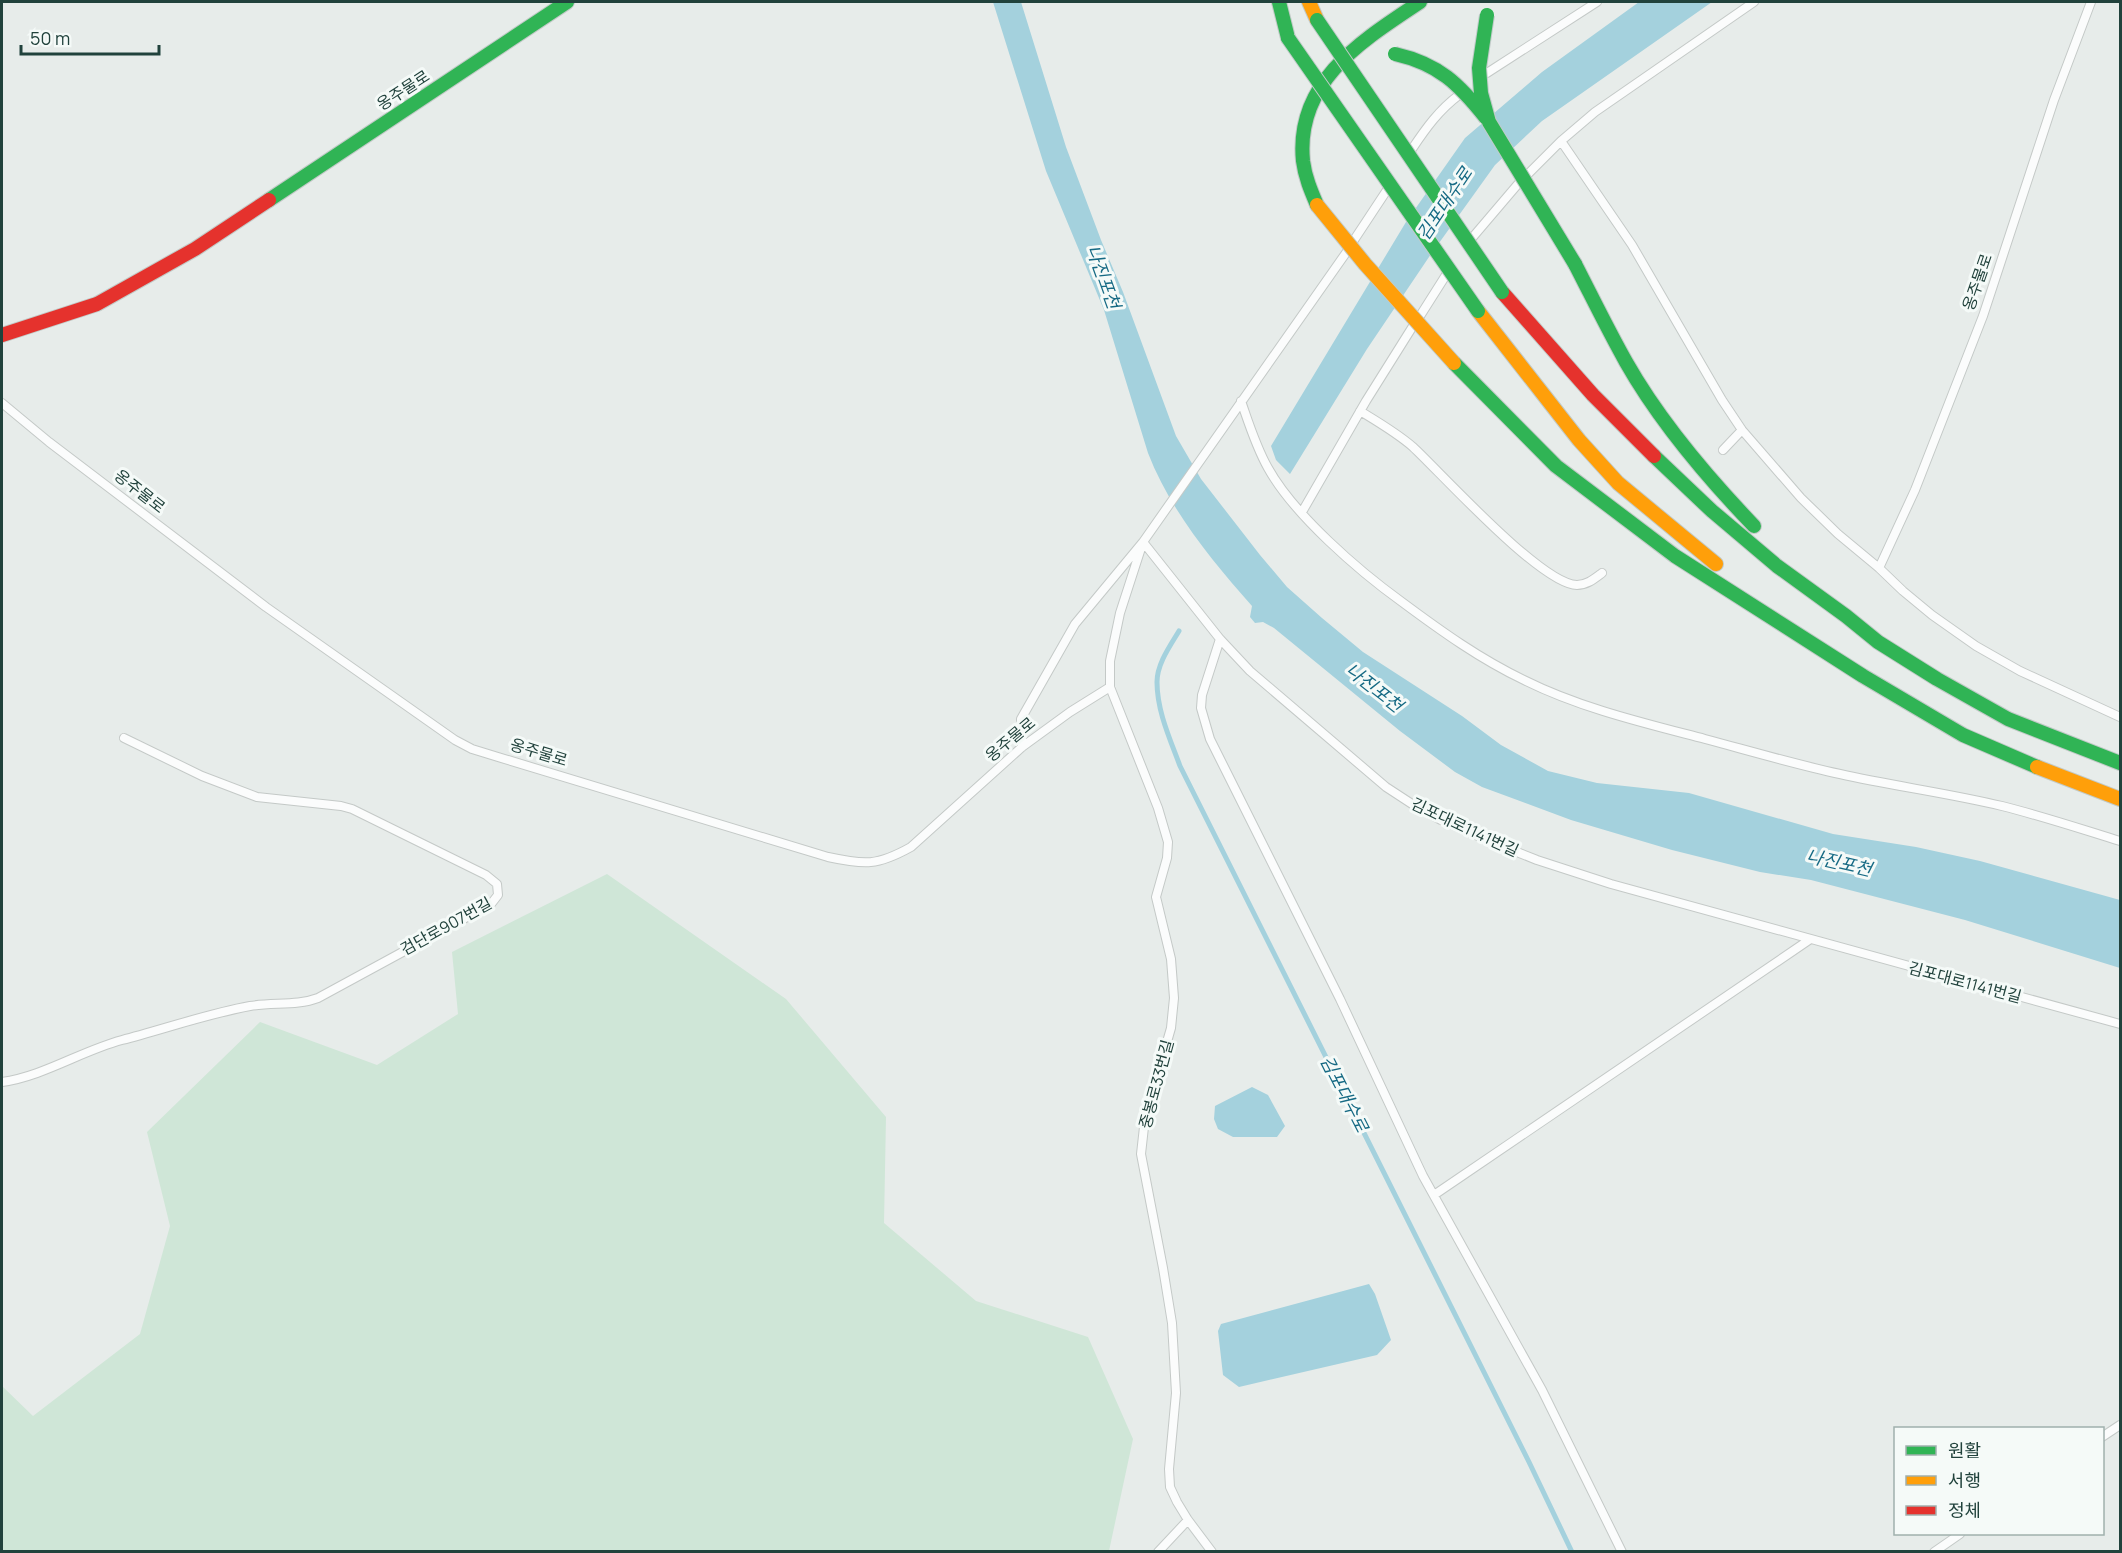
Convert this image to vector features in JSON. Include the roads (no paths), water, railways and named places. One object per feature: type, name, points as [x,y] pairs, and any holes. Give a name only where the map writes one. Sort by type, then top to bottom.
[{"type":"main road","name":"옹주물로","points":[[2,335],[97,304],[195,249],[567,2]]},
{"type":"main road","points":[[1279,2],[1288,38],[1478,311],[1579,440],[1618,483],[1798,633]]},
{"type":"main road","points":[[1309,2],[1317,20],[1502,292],[1593,395],[1712,511],[1777,566],[1878,642],[2008,719],[2121,762]]},
{"type":"main road","points":[[1420,2],[1356,46],[1329,72],[1313,101],[1305,123],[1302,149],[1307,179],[1317,205],[1365,264],[1454,363],[1556,466],[1675,556],[1863,676],[1963,735],[2054,775],[2121,799]]},
{"type":"main road","points":[[1489,122],[1481,93],[1479,68],[1486,15],[1495,2]]},
{"type":"main road","points":[[1329,72],[1372,54],[1395,54],[1417,58],[1440,69],[1472,99],[1489,122],[1575,264],[1627,364],[1664,418],[1734,505],[1846,616]]},
{"type":"lane","points":[[1403,164],[1428,124],[1447,104],[1498,65],[1597,2]]},
{"type":"lane","points":[[1461,253],[1506,195],[1561,141],[1626,89],[1754,2]]},
{"type":"lane","name":"옹주물로","points":[[1879,568],[1915,490],[1983,316],[2039,145],[2091,2]]},
{"type":"lane","points":[[1561,141],[1632,245],[1722,400],[1742,430],[1801,498],[1838,534],[1932,615],[1976,646],[2057,689],[2121,717]]},
{"type":"lane","points":[[1022,747],[1021,720],[1076,624],[1143,542],[1338,264],[1397,174]]},
{"type":"lane","points":[[1302,512],[1360,411],[1455,262]]},
{"type":"lane","points":[[1241,401],[1268,469],[1302,512],[1365,575],[1492,664],[1551,693],[1663,728],[1840,775],[2000,806],[2121,841]]},
{"type":"lane","name":"옹주물로","points":[[2,403],[49,442],[285,621],[438,730],[472,749],[780,843],[858,864],[884,860],[911,847],[1022,747],[1070,712],[1110,687]]},
{"type":"lane","points":[[1360,411],[1386,426],[1414,448],[1437,473],[1514,545],[1556,577],[1576,585],[1589,583],[1602,573]]},
{"type":"lane","points":[[1723,450],[1742,430]]},
{"type":"lane","points":[[1110,687],[1110,661],[1120,613],[1143,542]]},
{"type":"lane","name":"김포대로1141번길","points":[[1143,542],[1220,639],[1274,694],[1386,787],[1441,820],[1577,874],[1809,940],[2121,1024]]},
{"type":"lane","points":[[1220,639],[1202,695],[1201,708],[1210,739],[1340,999],[1434,1195],[1542,1390],[1622,1551]]},
{"type":"lane","name":"중봉로33번길","points":[[1110,687],[1158,808],[1168,842],[1167,858],[1156,897],[1171,959],[1174,998],[1171,1028],[1145,1118],[1141,1154],[1172,1323],[1176,1393],[1169,1469],[1170,1487],[1188,1520],[1212,1551]]},
{"type":"lane","name":"검단로907번길","points":[[2,1082],[27,1077],[106,1044],[235,1009],[299,1003],[318,998],[491,904],[498,895],[497,884],[486,875],[352,809],[257,797],[202,776],[124,738]]},
{"type":"lane","points":[[1434,1195],[1809,940]]},
{"type":"lane","points":[[2104,1436],[2121,1425]]},
{"type":"lane","points":[[1158,1551],[1188,1520]]},
{"type":"lane","points":[[1934,1551],[1957,1535]]},
{"type":"water","name":"나진포천","points":[[993,2],[1021,2],[1066,147],[1176,436],[1201,479],[1260,555],[1287,587],[1322,618],[1363,652],[1462,716],[1501,745],[1548,771],[1597,783],[1689,793],[1833,834],[1916,847],[1980,861],[2120,900],[2120,968],[1965,920],[1811,880],[1760,872],[1672,850],[1571,820],[1482,787],[1455,772],[1400,731],[1274,628],[1263,622],[1255,623],[1250,617],[1252,606],[1207,553],[1180,515],[1148,453],[1104,310],[1046,171]]},
{"type":"water","points":[[1639,2],[1712,2],[1542,121],[1495,165],[1367,349],[1290,474],[1276,460],[1271,446],[1406,222],[1465,138],[1542,72]]},
{"type":"water","points":[[1252,1087],[1268,1095],[1285,1126],[1277,1137],[1233,1137],[1218,1129],[1214,1119],[1215,1106]]},
{"type":"water","points":[[1369,1284],[1375,1294],[1391,1340],[1377,1355],[1239,1387],[1223,1375],[1218,1331],[1221,1324]]},
{"type":"waterway","name":"김포대수로","points":[[1179,631],[1162,662],[1157,682],[1162,714],[1180,766],[1572,1552]]}]
